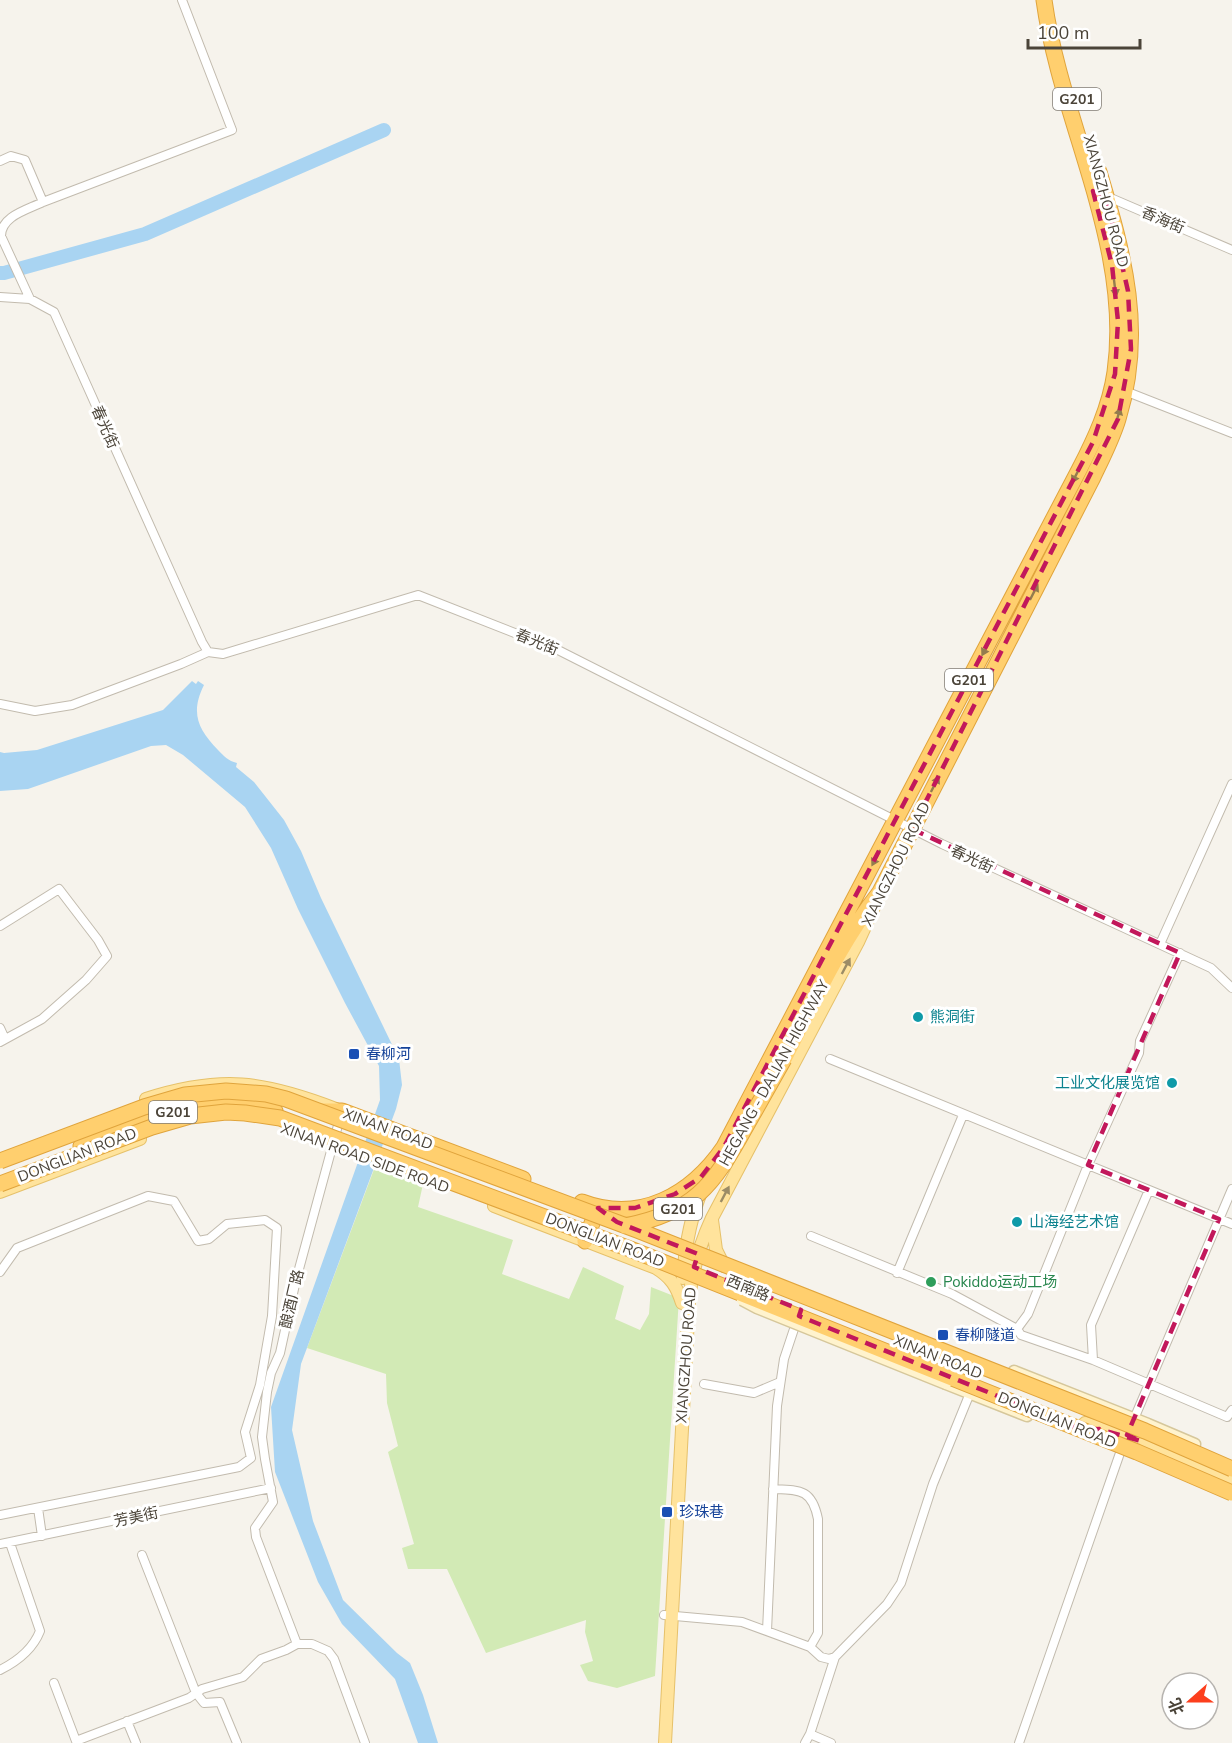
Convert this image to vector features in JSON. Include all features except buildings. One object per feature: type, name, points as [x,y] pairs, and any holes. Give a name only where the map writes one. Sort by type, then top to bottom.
[{"type":"highway","name":"XIANGZHOU ROAD","points":[[880,892],[1093,477],[1118,419],[1125,391],[1131,349],[1131,320],[1117,234],[1099,193],[1054,56],[1044,0]]},
{"type":"highway","name":"XIANGZHOU ROAD","points":[[724,1147],[1074,480],[1105,415],[1115,374],[1118,321],[1112,265],[1099,193],[1063,53],[1054,0]]},
{"type":"highway","name":"HEGANG - DALIAN HIGHWAY","points":[[502,1194],[598,1227],[629,1226],[652,1220],[669,1214],[699,1195],[718,1174],[784,1059],[848,936],[866,908],[880,892]]},
{"type":"highway","name":"DONGLIAN ROAD","points":[[0,1161],[168,1099],[205,1092],[226,1090],[266,1094],[305,1104],[694,1263],[1137,1452],[1232,1481]]},
{"type":"highway","name":"XINAN ROAD","points":[[0,1169],[147,1113],[206,1099],[245,1099],[264,1101],[303,1111],[342,1111],[598,1208]]},
{"type":"highway","name":"XINAN ROAD","points":[[0,1176],[171,1112],[226,1104],[281,1112],[335,1138],[381,1156],[502,1194]]},
{"type":"highway","name":"DONGLIAN ROAD","points":[[0,1184],[173,1119],[225,1112],[280,1118],[630,1249],[694,1263],[1145,1431],[1232,1481]]},
{"type":"highway","points":[[76,1164],[102,1138]]},
{"type":"highway","name":"HEGANG - DALIAN HIGHWAY","points":[[598,1208],[635,1208],[668,1198],[700,1177],[724,1147]]},
{"type":"highway","points":[[585,1240],[598,1208]]},
{"type":"main road","name":"XIANGZHOU ROAD","points":[[657,1743],[668,1615],[685,1306],[694,1263],[712,1218],[858,942],[880,892]]},
{"type":"main road","points":[[0,1154],[142,1100],[166,1092],[203,1085],[226,1083],[267,1087],[289,1092],[342,1111]]},
{"type":"main road","name":"XINAN ROAD SIDE ROAD","points":[[0,1192],[176,1127],[208,1120],[244,1120],[335,1138]]},
{"type":"main road","name":"XIANGZHOU ROAD","points":[[694,1263],[692,1217],[706,1181],[724,1147]]},
{"type":"main road","name":"XINAN ROAD SIDE ROAD","points":[[381,1156],[585,1240],[633,1239],[694,1263]]},
{"type":"main road","points":[[598,1208],[633,1239]]},
{"type":"main road","points":[[585,1240],[664,1273],[675,1285],[685,1306],[704,1286],[730,1277],[716,1250],[712,1218]]},
{"type":"main road","points":[[694,1263],[770,1275],[1134,1419],[1232,1461]]},
{"type":"main road","name":"XINAN ROAD","points":[[694,1263],[1021,1389],[1100,1425]]},
{"type":"main road","name":"XINAN ROAD","points":[[694,1263],[757,1308],[1066,1431],[1232,1501]]},
{"type":"main road","name":"西南路","points":[[730,1277],[801,1310]]},
{"type":"main road","name":"XINAN ROAD","points":[[801,1310],[1100,1425],[1232,1481]]},
{"type":"main road","points":[[1003,1367],[1021,1389]]},
{"type":"main road","points":[[1066,1431],[1134,1419]]},
{"type":"main road","points":[[1100,1425],[1120,1453]]},
{"type":"main road","name":"XIANGZHOU ROAD","points":[[665,1743],[668,1615]]},
{"type":"street","points":[[30,299],[1,236],[1,228],[6,220],[43,202],[232,130],[182,0]]},
{"type":"street","points":[[0,161],[11,156],[25,160],[43,202]]},
{"type":"street","name":"香海街","points":[[1099,193],[1232,250]]},
{"type":"street","name":"春光街","points":[[0,297],[30,299],[54,312],[208,652],[223,654],[418,595],[558,650],[895,821],[1211,968],[1232,988]]},
{"type":"street","points":[[1125,391],[1232,433]]},
{"type":"street","points":[[0,704],[35,711],[72,705],[208,652]]},
{"type":"street","points":[[1160,944],[1232,784]]},
{"type":"street","points":[[0,926],[59,889],[98,940],[107,956],[86,980],[42,1019],[3,1040],[0,1028]]},
{"type":"street","points":[[1017,1329],[1028,1314],[1088,1165],[1139,1053],[1140,1041],[1180,953]]},
{"type":"street","points":[[830,1059],[1232,1224]]},
{"type":"street","name":"酿酒厂路","points":[[271,1488],[262,1437],[267,1392],[271,1373],[280,1353],[293,1290],[342,1111]]},
{"type":"street","points":[[897,1272],[963,1114]]},
{"type":"street","points":[[1134,1419],[1232,1189]]},
{"type":"street","points":[[1093,1360],[1090,1325],[1149,1190]]},
{"type":"street","points":[[0,1272],[17,1248],[148,1196],[174,1201],[198,1241],[208,1239],[227,1224],[265,1220],[277,1228],[272,1316],[260,1384],[245,1432],[251,1458],[239,1467],[0,1515]]},
{"type":"street","points":[[811,1236],[952,1294],[1017,1329],[1021,1335],[1093,1360],[1227,1418],[1232,1410]]},
{"type":"street","points":[[767,1631],[780,1382],[790,1338],[801,1310]]},
{"type":"street","points":[[705,1384],[754,1393],[780,1382]]},
{"type":"street","points":[[805,1743],[835,1657],[887,1604],[901,1583],[933,1484],[970,1393]]},
{"type":"street","points":[[1019,1743],[1120,1453]]},
{"type":"street","points":[[271,1488],[273,1502],[255,1528],[256,1537],[297,1644]]},
{"type":"street","name":"芳美街","points":[[0,1544],[271,1488]]},
{"type":"street","points":[[773,1489],[803,1491],[810,1496],[818,1518],[818,1633],[810,1647]]},
{"type":"street","points":[[38,1508],[42,1536]]},
{"type":"street","points":[[0,1670],[15,1663],[37,1640],[40,1631],[10,1543]]},
{"type":"street","points":[[142,1555],[196,1693],[204,1702],[220,1702],[237,1743]]},
{"type":"street","points":[[668,1615],[742,1622],[810,1647],[821,1658],[835,1657]]},
{"type":"street","points":[[54,1683],[76,1741],[189,1698],[202,1689],[243,1677],[261,1659],[297,1644],[312,1644],[328,1652],[334,1659],[365,1743]]},
{"type":"street","points":[[127,1721],[136,1743]]},
{"type":"street","points":[[810,1734],[831,1743]]},
{"type":"highlighted area","points":[[1093,191],[1106,196],[1128,291],[1131,349],[1118,419],[912,829],[1180,953],[1088,1165],[1219,1219],[1127,1435],[1141,1441],[1099,1429],[1082,1430],[799,1316],[801,1310],[694,1267],[698,1254],[617,1222],[598,1208],[635,1208],[675,1194],[701,1177],[724,1147],[1093,442],[1115,374],[1118,321],[1112,265]]},
{"type":"green space","points":[[376,1164],[423,1184],[418,1207],[513,1240],[502,1274],[569,1299],[583,1267],[624,1286],[615,1319],[640,1330],[649,1314],[651,1287],[679,1298],[655,1676],[617,1688],[588,1681],[580,1665],[593,1661],[585,1632],[586,1620],[486,1653],[447,1569],[408,1569],[402,1548],[414,1544],[388,1452],[398,1446],[387,1403],[386,1374],[307,1348]]},
{"type":"water","name":"春柳河","points":[[192,681],[196,684],[198,681],[204,685],[197,704],[201,728],[222,754],[237,763],[236,767],[254,782],[284,820],[301,851],[321,898],[399,1059],[402,1085],[396,1109],[301,1364],[292,1430],[313,1521],[343,1600],[410,1663],[438,1743],[418,1743],[395,1679],[342,1624],[318,1582],[275,1472],[271,1407],[380,1100],[379,1066],[298,909],[271,848],[245,807],[183,755],[166,745],[151,746],[28,789],[0,791],[0,752],[37,750],[163,710]]},
{"type":"waterway","points":[[0,273],[145,234],[384,130]]},
{"type":"place","name":"熊洞街","points":[[918,1017]]},
{"type":"place","name":"春柳河","points":[[354,1054]]},
{"type":"place","name":"工业文化展览馆","points":[[1172,1083]]},
{"type":"place","name":"山海经艺术馆","points":[[1017,1222]]},
{"type":"place","name":"Pokiddo运动工场","points":[[931,1282]]},
{"type":"place","name":"春柳隧道","points":[[943,1335]]},
{"type":"place","name":"珍珠巷","points":[[667,1512]]}]
